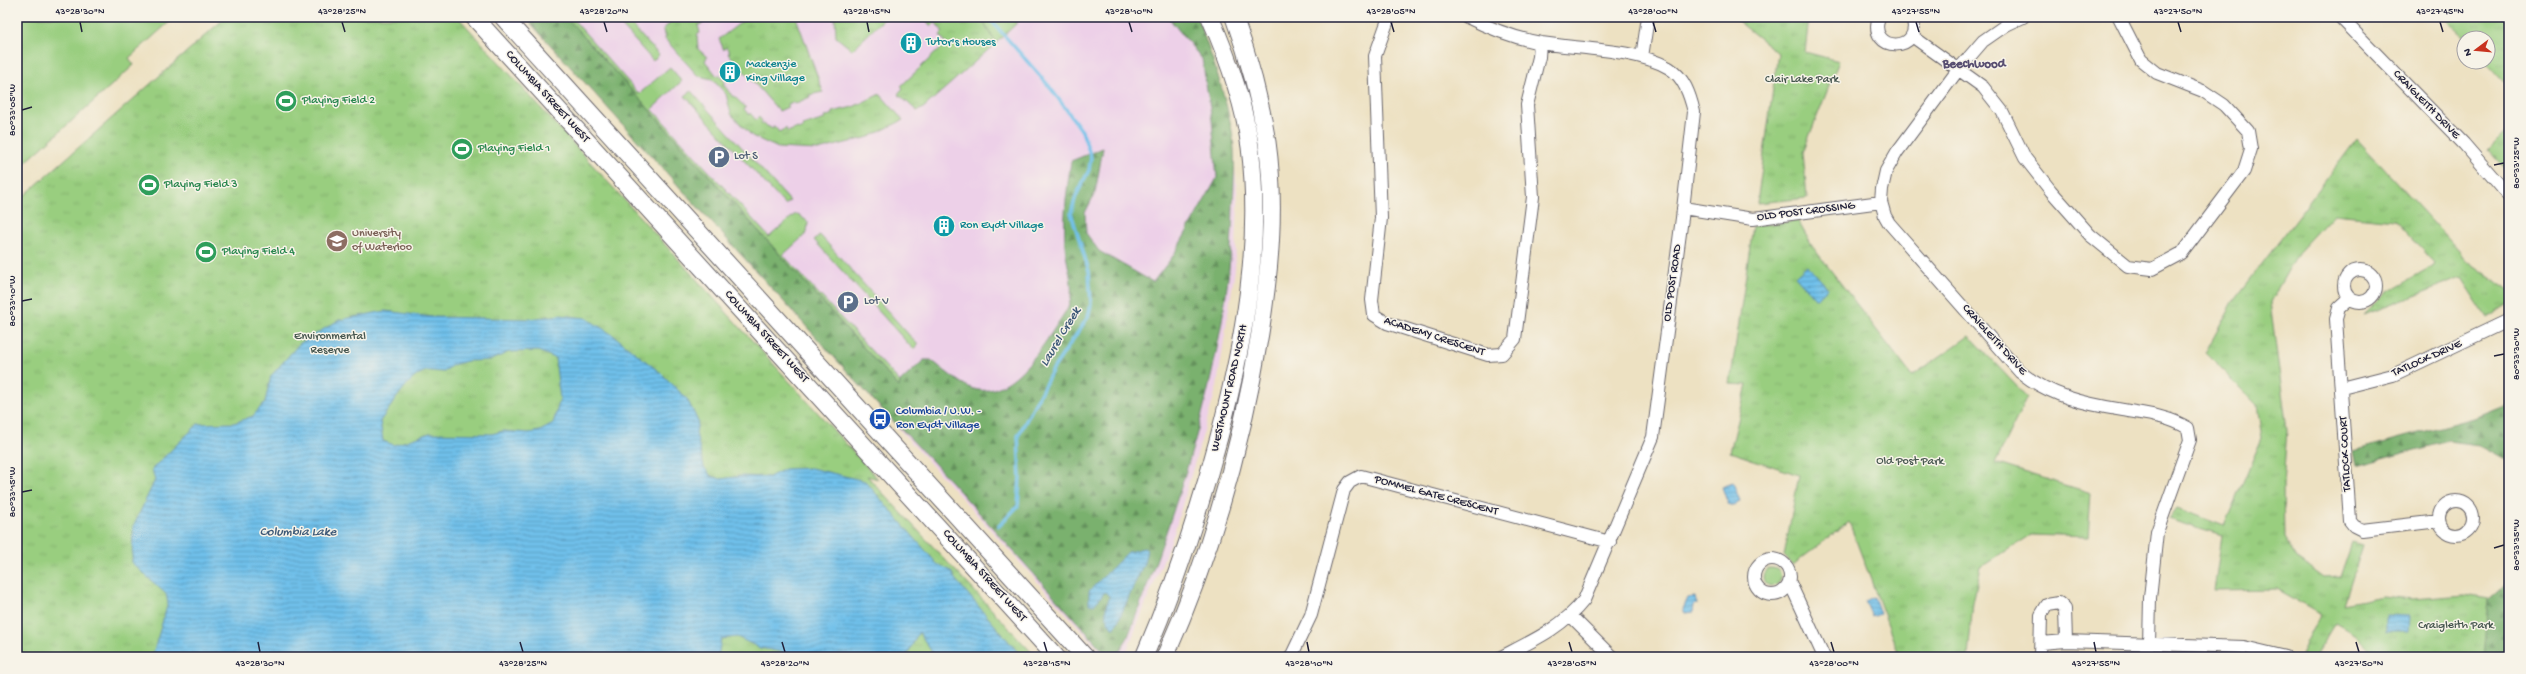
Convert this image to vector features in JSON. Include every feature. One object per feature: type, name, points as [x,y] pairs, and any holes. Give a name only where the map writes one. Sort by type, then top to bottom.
[{"type":"main road","name":"COLUMBIA STREET WEST","points":[[474,17],[1056,657]]},
{"type":"main road","name":"COLUMBIA STREET WEST","points":[[503,17],[1084,657]]},
{"type":"main road","name":"WESTMOUNT ROAD NORTH","points":[[1144,657],[1167,603],[1204,492],[1245,326],[1252,257],[1253,182],[1249,146],[1240,98],[1223,46],[1210,17]]},
{"type":"main road","name":"WESTMOUNT ROAD NORTH","points":[[1165,657],[1187,608],[1225,497],[1252,385],[1270,269],[1271,201],[1267,143],[1257,89],[1234,17]]},
{"type":"street","name":"ACADEMY CRESCENT","points":[[1389,17],[1375,56],[1381,218],[1372,300],[1374,315],[1387,323],[1488,355],[1502,354],[1516,339],[1533,197],[1527,105],[1539,57],[1540,43]]},
{"type":"street","name":"OLD POST ROAD","points":[[1466,17],[1497,33],[1540,43],[1642,57],[1670,68],[1685,85],[1691,96],[1694,112],[1653,437],[1591,588],[1571,616],[1555,628],[1501,657]]},
{"type":"street","points":[[1642,57],[1648,17]]},
{"type":"street","points":[[1879,17],[1877,30],[1883,40],[1888,44],[1904,43],[1912,36],[1914,23],[1912,17]]},
{"type":"street","points":[[1881,202],[1886,170],[1958,70],[1984,41],[2006,25],[2023,17]]},
{"type":"street","points":[[1912,36],[1983,87],[1998,105],[2026,158],[2051,191],[2090,234],[2128,266],[2152,269],[2182,253],[2244,171],[2251,149],[2248,131],[2224,105],[2203,90],[2157,74],[2142,60],[2118,17]]},
{"type":"street","name":"CRAIGLEITH DRIVE","points":[[2340,17],[2464,144],[2509,196]]},
{"type":"street","name":"CRAIGLEITH DRIVE","points":[[1881,202],[1885,216],[1890,223],[2020,372],[2037,386],[2077,401],[2163,416],[2188,428],[2190,440],[2157,532],[2150,598],[2149,645]]},
{"type":"street","name":"OLD POST CROSSING","points":[[1683,208],[1753,219],[1881,202]]},
{"type":"street","name":"TATLOCK COURT","points":[[2349,299],[2339,308],[2336,319],[2342,388],[2350,521],[2354,526],[2362,530],[2439,521]]},
{"type":"street","name":"TATLOCK DRIVE","points":[[2342,388],[2393,375],[2509,320]]},
{"type":"street","name":"POMMEL GATE CRESCENT","points":[[1290,657],[1311,615],[1344,490],[1350,482],[1361,476],[1610,542]]},
{"type":"street","points":[[1790,583],[1824,657]]},
{"type":"street","points":[[2040,657],[2041,615],[2046,605],[2059,603],[2065,609],[2066,640]]},
{"type":"street","points":[[1571,616],[1612,657]]},
{"type":"street","points":[[2041,643],[2066,640],[2149,645],[2244,647],[2269,651],[2286,657]]},
{"type":"shaded area","points":[[525,17],[1197,17],[1215,66],[1232,131],[1238,203],[1235,269],[1217,386],[1174,533],[1126,653],[1118,657],[1104,655]]},
{"type":"green space","points":[[17,17],[175,17],[129,58],[134,65],[17,170]]},
{"type":"green space","name":"Environmental Reserve","points":[[226,17],[458,17],[878,479],[867,476],[1036,657],[17,657],[17,202]]},
{"type":"green space","points":[[525,17],[566,17],[899,387],[900,382],[924,360],[931,360],[955,379],[971,388],[984,390],[997,388],[1021,372],[1041,348],[1069,305],[1071,297],[1071,284],[1066,252],[1065,214],[1071,161],[1103,148],[1095,193],[1085,213],[1086,233],[1099,251],[1153,282],[1173,256],[1217,178],[1212,120],[1202,59],[1168,17],[1197,17],[1222,88],[1232,131],[1234,177],[1230,261],[1223,317],[1199,426],[1166,534],[1127,639],[1118,653],[1105,653],[934,463],[874,401]]},
{"type":"green space","points":[[566,17],[571,17],[639,94],[670,67],[682,81],[652,109],[769,237],[794,215],[798,214],[808,222],[807,233],[783,255],[900,382],[900,388]]},
{"type":"green space","points":[[614,17],[624,17],[659,55],[653,61]]},
{"type":"green space","points":[[675,17],[704,17],[701,20],[704,23],[698,25],[700,33],[697,35],[698,49],[707,57],[705,61],[717,76],[719,75],[725,82],[723,84],[733,97],[734,96],[746,108],[744,109],[749,115],[750,113],[756,120],[759,117],[762,121],[761,123],[773,129],[774,126],[779,132],[786,128],[787,132],[798,128],[799,130],[803,128],[802,126],[825,119],[824,117],[833,114],[832,112],[853,107],[880,94],[903,120],[869,137],[818,150],[778,148],[752,136],[731,114],[726,94],[712,79],[698,76],[665,39],[663,30]]},
{"type":"green space","points":[[748,17],[796,17],[823,92],[809,95],[810,97],[794,104],[793,102],[788,104],[788,107],[779,111],[741,68],[738,70],[731,62],[734,60],[728,53],[730,52],[726,47],[724,50],[719,39]]},
{"type":"green space","points":[[835,17],[886,17],[852,50],[836,37]]},
{"type":"green space","points":[[923,17],[980,17],[996,43],[922,109],[917,111],[898,94],[903,88],[901,86],[946,43],[940,35],[943,32],[935,22],[931,26]]},
{"type":"green space","points":[[980,17],[1015,17],[1017,23],[996,43]]},
{"type":"green space","name":"Clair Lake Park","points":[[1733,17],[1809,17],[1805,52],[1839,61],[1803,152],[1807,198],[1757,203],[1778,53]]},
{"type":"green space","points":[[2442,17],[2509,17],[2509,88],[2493,70],[2496,70],[2496,30],[2456,30]]},
{"type":"green space","points":[[691,91],[790,201],[785,205],[685,96]]},
{"type":"green space","points":[[2509,129],[2509,173],[2488,150]]},
{"type":"green space","name":"Craigleith Park","points":[[2357,139],[2469,262],[2509,290],[2509,304],[2487,318],[2461,278],[2364,315],[2387,292],[2436,264],[2395,220],[2334,214],[2298,253],[2270,302],[2287,430],[2283,484],[2284,538],[2298,559],[2324,578],[2340,577],[2352,542],[2363,545],[2344,604],[2383,596],[2413,599],[2464,595],[2489,599],[2484,657],[2377,657],[2354,634],[2335,623],[2314,657],[2304,657],[2301,654],[2321,614],[2277,589],[2214,590],[2222,536],[2168,519],[2176,508],[2224,526],[2262,438],[2257,405],[2205,353],[2233,302]]},
{"type":"green space","name":"Old Post Park","points":[[1798,221],[1812,246],[1912,376],[1969,336],[2027,397],[1995,463],[2091,493],[2088,537],[2031,535],[1981,567],[1973,602],[1968,657],[1900,657],[1849,522],[1793,565],[1784,556],[1799,475],[1730,452],[1747,385],[1730,384],[1753,226]]},
{"type":"green space","points":[[820,235],[918,345],[913,349],[814,240]]},
{"type":"green space","points":[[2509,404],[2509,461],[2480,445],[2448,441],[2356,466],[2353,451],[2474,418]]},
{"type":"green space","points":[[1772,568],[1776,569],[1780,573],[1780,581],[1776,585],[1772,586],[1768,585],[1764,581],[1763,577],[1764,573],[1768,569]]},
{"type":"green space","points":[[2509,582],[2509,657],[2484,657],[2489,599]]},
{"type":"water","points":[[1807,265],[1828,288],[1816,299],[1795,276]]},
{"type":"water","name":"Columbia Lake","points":[[385,311],[432,317],[530,319],[560,315],[586,318],[613,335],[662,374],[687,399],[698,421],[696,433],[704,467],[711,476],[721,479],[741,476],[769,477],[785,469],[811,468],[865,481],[937,564],[951,571],[955,579],[1022,657],[935,657],[919,632],[906,657],[810,657],[760,648],[737,637],[721,639],[718,657],[152,657],[168,603],[166,594],[132,563],[133,527],[155,480],[152,469],[198,424],[234,423],[253,416],[265,402],[271,376],[299,344],[339,320]],"holes":[[[538,351],[555,358],[560,399],[553,424],[540,431],[529,433],[503,431],[492,434],[430,433],[394,445],[383,441],[380,421],[400,393],[412,379],[419,374],[426,371],[444,372],[452,365],[467,361],[491,360],[509,352]]]},
{"type":"water","points":[[1733,483],[1740,501],[1735,506],[1728,504],[1722,487]]},
{"type":"water","points":[[1144,548],[1147,550],[1144,563],[1115,628],[1112,628],[1106,616],[1106,609],[1110,597],[1105,592],[1094,605],[1089,604],[1089,591],[1128,552]]},
{"type":"water","points":[[1695,597],[1697,604],[1694,605],[1693,612],[1685,613],[1683,609],[1688,598]]},
{"type":"water","points":[[1874,597],[1880,614],[1872,617],[1865,601]]},
{"type":"water","points":[[2386,615],[2409,616],[2408,631],[2386,631]]},
{"type":"waterway","name":"Laurel Creek","points":[[988,17],[1049,86],[1082,131],[1091,157],[1089,170],[1076,196],[1071,213],[1089,271],[1091,304],[1088,317],[1053,369],[1018,436],[1020,477],[1018,506],[999,526]]},
{"type":"place","name":"Tutor's Houses","points":[[911,43]]},
{"type":"place","name":"Mackenzie King Village","points":[[730,72]]},
{"type":"place","name":"Playing Field 2","points":[[286,101]]},
{"type":"place","name":"Playing Field 1","points":[[462,149]]},
{"type":"place","name":"Lot S","points":[[719,157]]},
{"type":"place","name":"Playing Field 3","points":[[149,185]]},
{"type":"place","name":"Ron Eydt Village","points":[[944,226]]},
{"type":"place","name":"University of Waterloo","points":[[337,241]]},
{"type":"place","name":"Playing Field 4","points":[[206,252]]},
{"type":"place","name":"Lot V","points":[[848,302]]},
{"type":"place","name":"Columbia / U.W. - Ron Eydt Village","points":[[880,419]]},
{"type":"district","name":"Beechwood","points":[[1974,64]]}]
